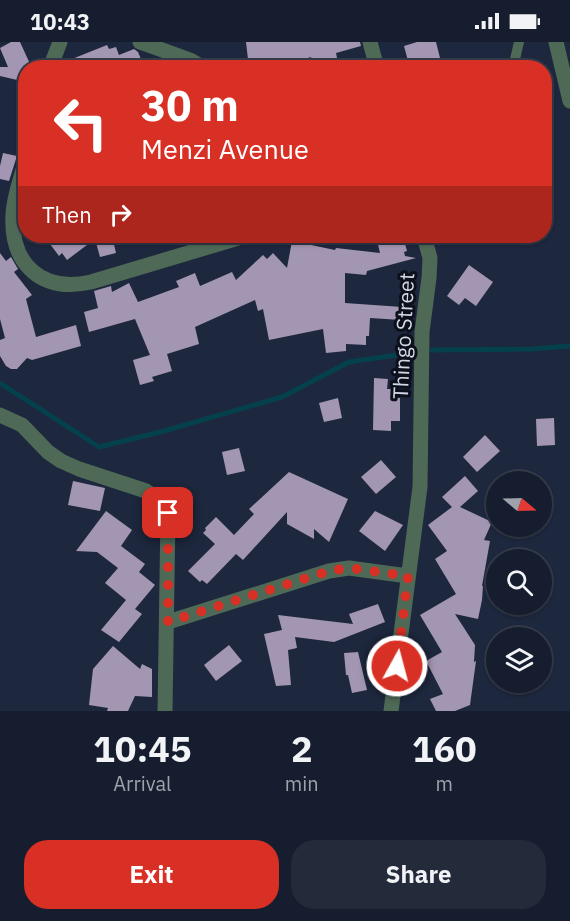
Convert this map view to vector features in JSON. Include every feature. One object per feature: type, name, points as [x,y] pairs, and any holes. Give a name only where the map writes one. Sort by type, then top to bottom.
[{"type":"street","points":[[53,60],[60,42]]},
{"type":"street","points":[[140,42],[190,60]]},
{"type":"street","points":[[370,42],[375,60]]},
{"type":"street","points":[[556,42],[570,101]]},
{"type":"street","points":[[18,192],[13,212],[14,240],[25,263],[49,282],[75,285],[91,282],[220,243]]},
{"type":"street","name":"Thingo Street","points":[[391,711],[420,486],[422,332],[430,258],[426,243]]},
{"type":"street","points":[[0,415],[22,425],[48,452],[62,461],[79,469],[146,491],[163,502],[168,513],[165,711]]},
{"type":"street","points":[[168,622],[329,571],[349,568],[408,576]]},
{"type":"lane","points":[[515,60],[519,42]]},
{"type":"building","points":[[11,42],[20,42],[28,60],[18,60],[18,80],[0,76],[0,67],[8,67],[0,48]]},
{"type":"building","points":[[246,42],[360,42],[361,46],[336,53],[337,60],[312,60],[311,57],[302,60],[248,60]]},
{"type":"building","points":[[417,42],[436,42],[440,58],[408,60],[404,46]]},
{"type":"building","points":[[107,45],[109,49],[116,47],[119,55],[134,49],[141,60],[70,60]]},
{"type":"building","points":[[3,153],[17,156],[9,181],[0,179]]},
{"type":"building","points":[[49,243],[90,243],[67,260],[62,253],[59,256]]},
{"type":"building","points":[[96,243],[114,243],[116,253],[100,257]]},
{"type":"building","points":[[292,243],[335,250],[336,248],[380,253],[378,243],[405,243],[407,251],[404,252],[405,256],[416,258],[367,271],[366,275],[345,273],[345,303],[402,307],[401,320],[370,318],[366,345],[346,344],[346,351],[326,353],[323,329],[269,340],[263,309],[258,311],[255,300],[195,327],[199,344],[167,354],[172,371],[152,377],[154,381],[140,385],[133,360],[150,355],[135,319],[89,332],[84,312],[98,308],[94,291],[111,286],[112,292],[129,283],[138,302],[179,287],[176,281],[195,273],[200,286],[232,272],[236,280],[263,255],[267,259],[273,253],[287,268]]},
{"type":"building","points":[[0,253],[6,261],[11,257],[18,269],[14,272],[32,295],[26,299],[36,337],[76,325],[81,346],[32,360],[27,358],[17,369],[6,366],[0,356],[0,340],[5,338],[0,319]]},
{"type":"building","points":[[469,265],[493,282],[476,306],[465,298],[459,305],[447,296]]},
{"type":"building","points":[[374,378],[388,379],[387,389],[396,389],[396,398],[400,398],[400,421],[391,421],[391,431],[373,430]]},
{"type":"building","points":[[338,398],[342,418],[324,422],[319,403]]},
{"type":"building","points":[[554,418],[555,445],[537,446],[536,419]]},
{"type":"building","points":[[485,435],[500,451],[477,472],[463,457]]},
{"type":"building","points":[[239,448],[245,471],[227,475],[222,452]]},
{"type":"building","points":[[381,460],[396,477],[376,494],[361,477]]},
{"type":"building","points":[[289,472],[348,499],[329,542],[314,529],[314,539],[287,524],[287,512],[243,560],[236,554],[207,584],[202,580],[200,582],[188,571],[215,544],[203,533],[205,528],[216,517],[234,535],[254,514],[249,509]]},
{"type":"building","points":[[465,476],[478,491],[460,507],[486,519],[484,540],[490,541],[489,549],[486,549],[482,600],[478,619],[455,614],[475,645],[474,662],[476,661],[470,705],[455,711],[436,711],[430,699],[443,694],[426,661],[442,652],[420,615],[456,594],[435,559],[447,551],[428,525],[452,507],[442,497]]},
{"type":"building","points":[[73,481],[105,488],[100,511],[68,505]]},
{"type":"building","points":[[106,511],[132,530],[121,546],[145,564],[139,572],[155,585],[135,609],[142,614],[119,642],[101,630],[126,600],[105,583],[118,568],[97,552],[76,551]]},
{"type":"building","points":[[375,511],[403,525],[385,551],[359,531]]},
{"type":"building","points":[[378,604],[385,622],[334,642],[295,637],[297,648],[288,650],[291,685],[276,686],[264,634],[282,630],[278,615],[353,624],[349,614]]},
{"type":"building","points":[[229,645],[242,661],[216,681],[204,665]]},
{"type":"building","points":[[113,646],[140,669],[142,664],[152,669],[152,697],[135,696],[128,711],[107,711],[108,708],[89,705],[93,669]]},
{"type":"building","points":[[358,652],[367,690],[352,693],[348,675],[346,675],[344,653]]},
{"type":"waterway","points":[[432,350],[532,349],[570,346]]},
{"type":"waterway","points":[[0,383],[99,447],[282,397],[349,362],[404,354]]},
{"type":"route","points":[[168,513],[168,622],[329,571],[364,568],[408,576],[397,666]]}]
